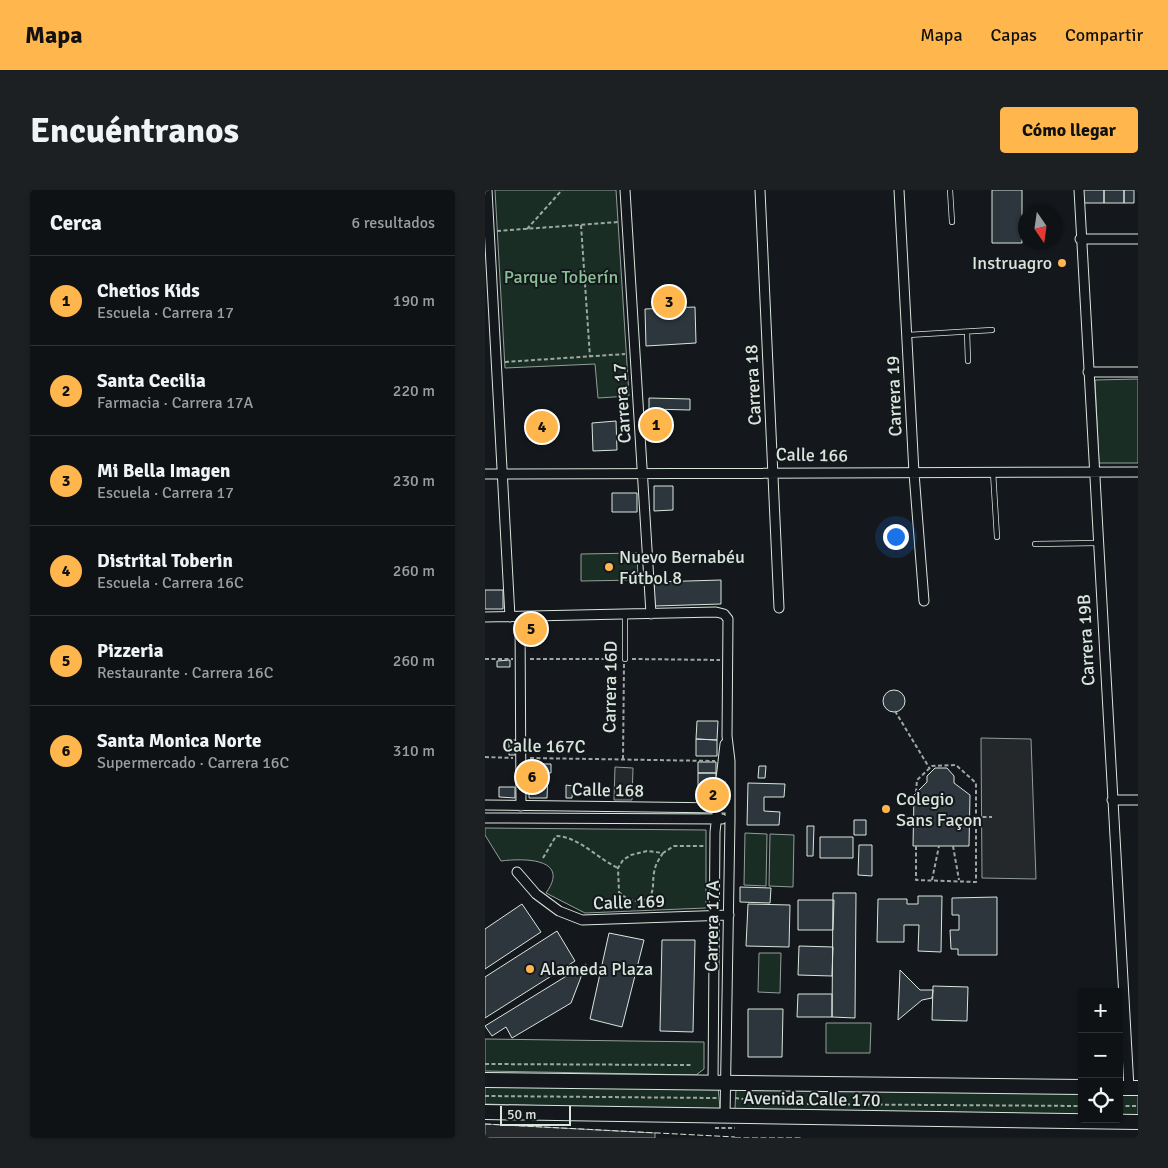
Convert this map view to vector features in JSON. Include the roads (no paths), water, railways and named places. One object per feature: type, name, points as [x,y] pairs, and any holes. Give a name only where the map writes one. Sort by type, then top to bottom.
[{"type":"main road","name":"Avenida Calle 170","points":[[485,1080],[1078,1088]]},
{"type":"main road","name":"Avenida Calle 170","points":[[485,1112],[1138,1122]]},
{"type":"street","points":[[487,190],[510,617]]},
{"type":"street","name":"Carrera 17","points":[[625,190],[651,614]]},
{"type":"street","name":"Carrera 18","points":[[760,190],[779,608]]},
{"type":"street","name":"Carrera 19","points":[[899,190],[914,473],[924,601]]},
{"type":"street","name":"Carrera 19B","points":[[1079,190],[1080,239],[1129,1088]]},
{"type":"street","points":[[1080,239],[1138,239]]},
{"type":"street","points":[[1088,372],[1138,372]]},
{"type":"street","name":"Calle 166","points":[[485,474],[774,471],[914,473],[1138,472]]},
{"type":"street","name":"Carrera 17A","points":[[651,614],[716,612],[724,614],[729,626],[727,736],[730,761],[729,915],[719,1082]]},
{"type":"street","points":[[485,617],[651,614]]},
{"type":"street","points":[[520,617],[521,806]]},
{"type":"street","name":"Carrera 17A","points":[[725,1117],[726,1098],[719,1082],[715,915],[717,819],[722,761],[727,736]]},
{"type":"street","points":[[1112,800],[1138,800]]},
{"type":"street","name":"Calle 168","points":[[485,805],[730,808]]},
{"type":"street","name":"Calle 168","points":[[485,818],[730,819]]},
{"type":"street","name":"Calle 169","points":[[517,872],[536,894],[559,912],[582,920],[729,915]]},
{"type":"lane","points":[[950,190],[952,222]]},
{"type":"lane","points":[[908,335],[992,330]]},
{"type":"lane","points":[[967,332],[968,361]]},
{"type":"lane","points":[[993,472],[997,537]]},
{"type":"lane","points":[[1035,544],[1097,543]]},
{"type":"lane","name":"Carrera 16D","points":[[625,614],[625,659]]},
{"type":"place","name":"Instruagro","points":[[1062,263]]},
{"type":"place","name":"Mi Bella Imagen","points":[[669,302]]},
{"type":"place","name":"Chetios Kids","points":[[656,425]]},
{"type":"place","name":"Distrital Toberin","points":[[542,427]]},
{"type":"place","name":"Nuevo Bernabéu Fútbol 8","points":[[609,567]]},
{"type":"place","name":"Pizzeria","points":[[531,629]]},
{"type":"place","name":"Santa Monica Norte","points":[[532,777]]},
{"type":"place","name":"Santa Cecilia","points":[[713,795]]},
{"type":"place","name":"Colegio Sans Façon","points":[[886,809]]},
{"type":"place","name":"Alameda Plaza","points":[[530,969]]},
{"type":"park label","name":"Parque Toberín","points":[[561,277]]}]
